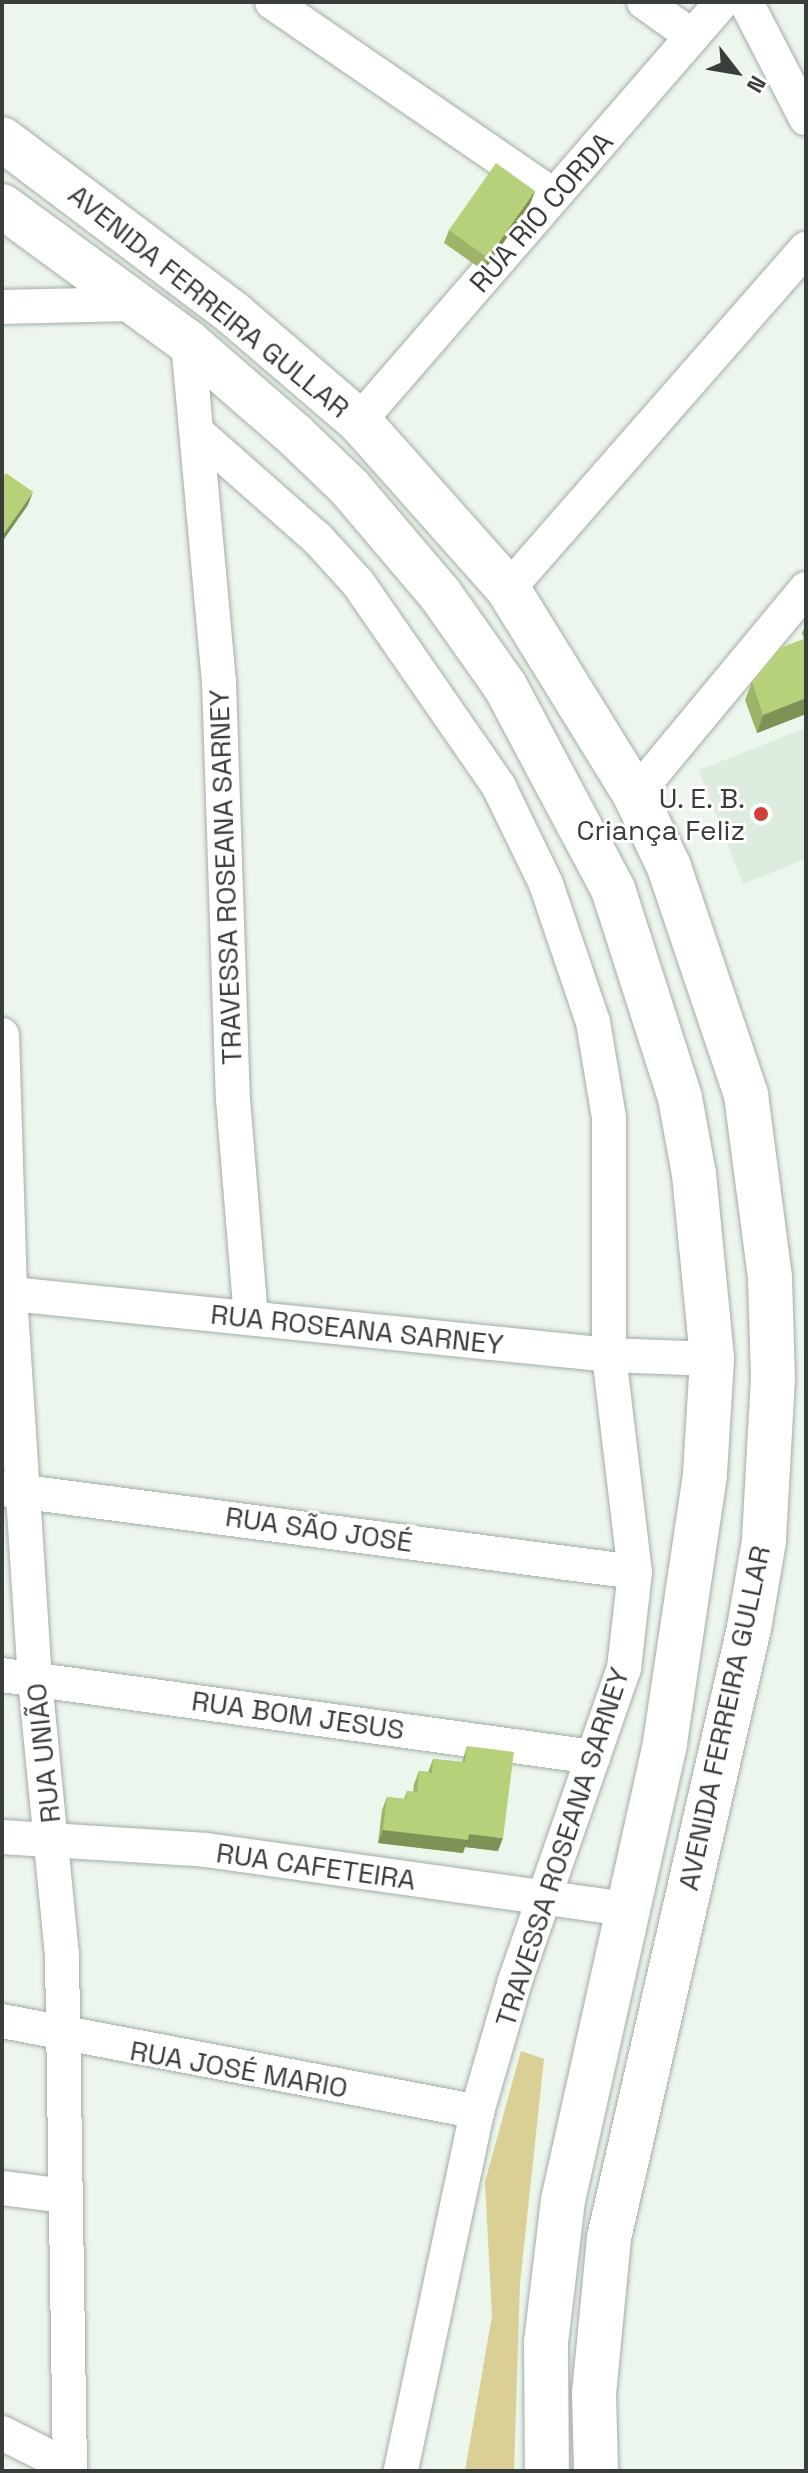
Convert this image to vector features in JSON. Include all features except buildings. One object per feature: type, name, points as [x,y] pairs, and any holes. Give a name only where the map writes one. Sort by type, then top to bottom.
[{"type":"main road","name":"AVENIDA FERREIRA GULLAR","points":[[2,139],[234,314],[359,421],[508,589],[635,795],[669,867],[746,1095],[769,1262],[773,1378],[764,1541],[751,1613],[667,1976],[603,2276],[594,2393],[596,2471]]},
{"type":"main road","name":"AVENIDA FERREIRA GULLAR","points":[[2,206],[188,342],[295,435],[391,534],[505,686],[557,776],[613,889],[680,1098],[694,1174],[712,1359],[688,1614],[550,2282],[544,2400],[547,2471]]},
{"type":"main road","points":[[614,1968],[667,1976]]},
{"type":"street","points":[[272,2],[554,196]]},
{"type":"street","points":[[644,2],[692,36]]},
{"type":"street","name":"RUA RIO CORDA","points":[[359,421],[722,2]]},
{"type":"street","points":[[746,2],[806,118]]},
{"type":"street","points":[[508,589],[806,249]]},
{"type":"street","points":[[2,307],[138,304]]},
{"type":"street","name":"TRAVESSA ROSEANA SARNEY","points":[[188,342],[200,435],[219,681],[233,1099],[251,1318]]},
{"type":"street","name":"TRAVESSA ROSEANA SARNEY","points":[[200,435],[317,538],[358,583],[499,787],[546,884],[603,1069],[612,1187],[609,1355],[635,1572],[624,1668],[542,1900],[477,2112],[401,2471]]},
{"type":"street","points":[[635,795],[806,589]]},
{"type":"street","name":"RUA UNIÃO","points":[[2,1035],[6,1294],[18,1677],[52,1842],[66,2037],[70,2469]]},
{"type":"street","name":"RUA ROSEANA SARNEY","points":[[6,1294],[609,1355],[712,1359]]},
{"type":"street","name":"RUA SÃO JOSÉ","points":[[12,1490],[635,1572]]},
{"type":"street","name":"RUA BOM JESUS","points":[[18,1677],[593,1757]]},
{"type":"street","name":"RUA CAFETEIRA","points":[[2,1837],[206,1850],[542,1900],[628,1909]]},
{"type":"street","name":"RUA JOSÉ MARIO","points":[[2,2021],[66,2037],[477,2112]]},
{"type":"street","points":[[2,2188],[66,2196]]},
{"type":"street","points":[[2,2433],[70,2469]]},
{"type":"shaded area","name":"U. E. B. Criança Feliz","points":[[806,728],[806,859],[743,884],[699,770]]},
{"type":"shaded area","points":[[521,2051],[544,2059],[520,2283],[514,2471],[465,2471],[492,2316],[485,2182]]},
{"type":"place","name":"U. E. B. Criança Feliz","points":[[761,814]]}]
